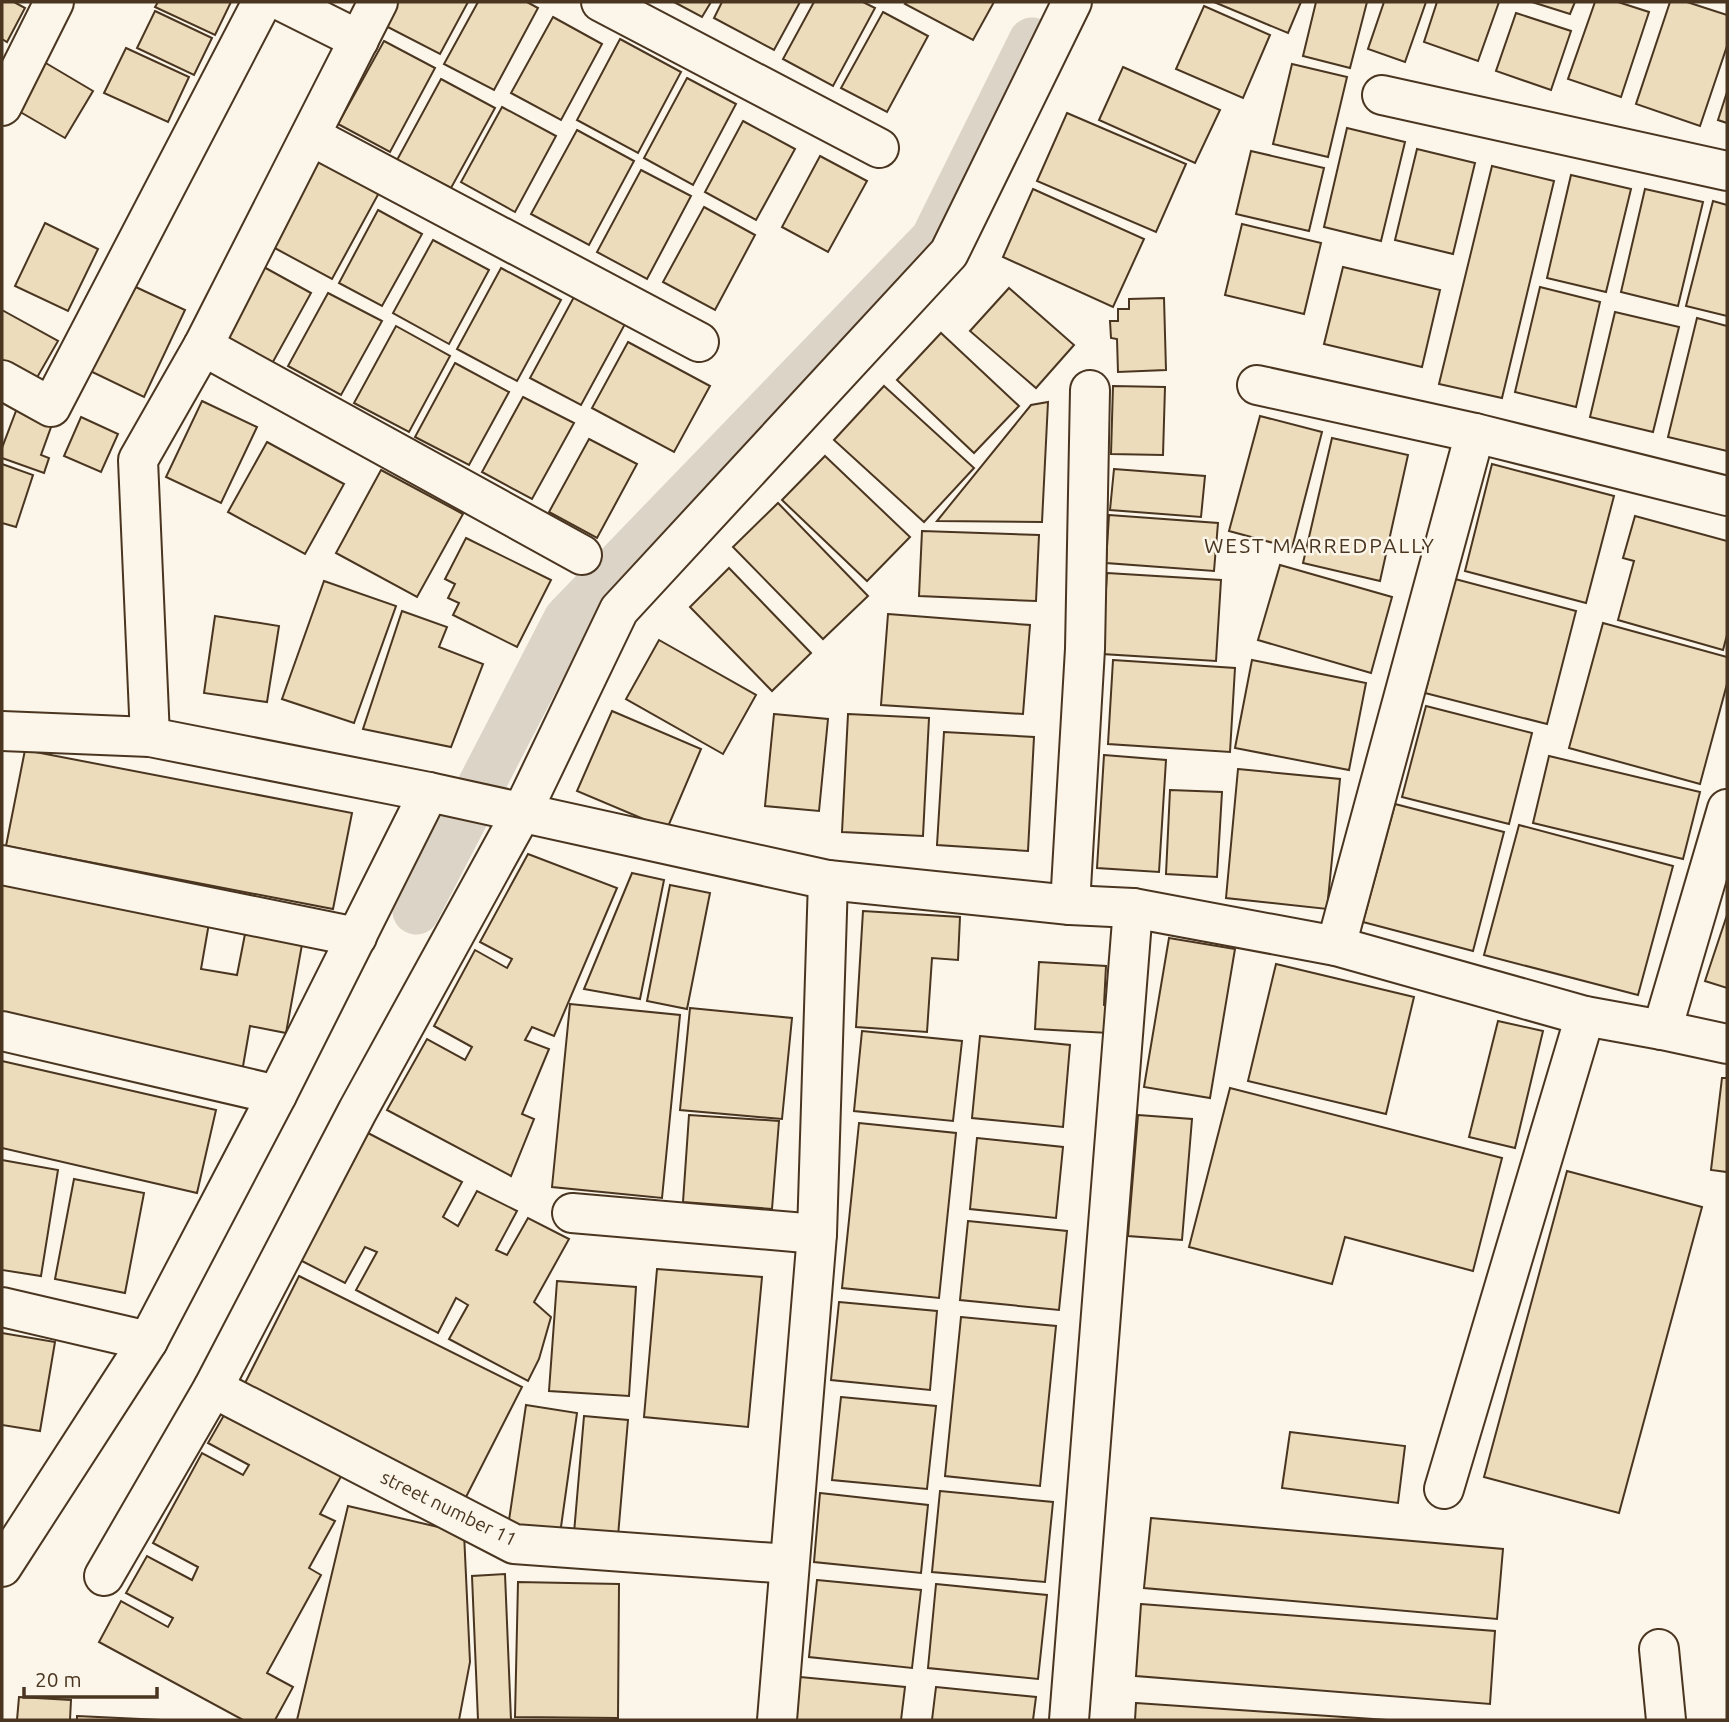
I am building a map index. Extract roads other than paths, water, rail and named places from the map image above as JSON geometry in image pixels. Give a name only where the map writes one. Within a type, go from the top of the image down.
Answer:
[{"type":"street","points":[[2,106],[54,2]]},
{"type":"street","points":[[2,380],[51,407],[262,2]]},
{"type":"street","points":[[283,2],[359,40]]},
{"type":"street","points":[[150,737],[138,460],[203,346],[378,2]]},
{"type":"street","points":[[601,2],[878,148]]},
{"type":"street","points":[[103,1576],[213,1388],[510,810],[620,610],[949,253],[1072,2]]},
{"type":"street","points":[[1382,95],[1727,171]]},
{"type":"street","points":[[311,136],[699,342]]},
{"type":"street","points":[[203,346],[582,555]]},
{"type":"street","points":[[1256,385],[1475,433],[1727,496]]},
{"type":"street","points":[[1070,905],[1085,649],[1090,390]]},
{"type":"street","points":[[1336,947],[1475,433]]},
{"type":"street","points":[[2,732],[150,737],[440,794],[828,880],[1070,905],[1133,908],[1336,947],[1585,1016],[1727,1044]]},
{"type":"street","points":[[2,1567],[148,1341],[357,937],[440,794]]},
{"type":"street","points":[[1662,1030],[1727,809]]},
{"type":"street","points":[[2,864],[357,937]]},
{"type":"street","points":[[777,1720],[817,1234],[828,880]]},
{"type":"street","points":[[1069,1720],[1133,908]]},
{"type":"street","points":[[1444,1489],[1585,1016]]},
{"type":"street","points":[[2,1031],[277,1095]]},
{"type":"street","points":[[572,1213],[817,1234]]},
{"type":"street","points":[[2,1307],[148,1341]]},
{"type":"street","name":"street number 11","points":[[213,1388],[514,1544],[789,1564]]},
{"type":"street","points":[[1659,1649],[1665,1720]]},
{"type":"waterway","points":[[416,911],[567,619],[934,239],[1032,41]]},
{"type":"district","name":"WEST MARREDPALLY","points":[[1320,545]]}]
